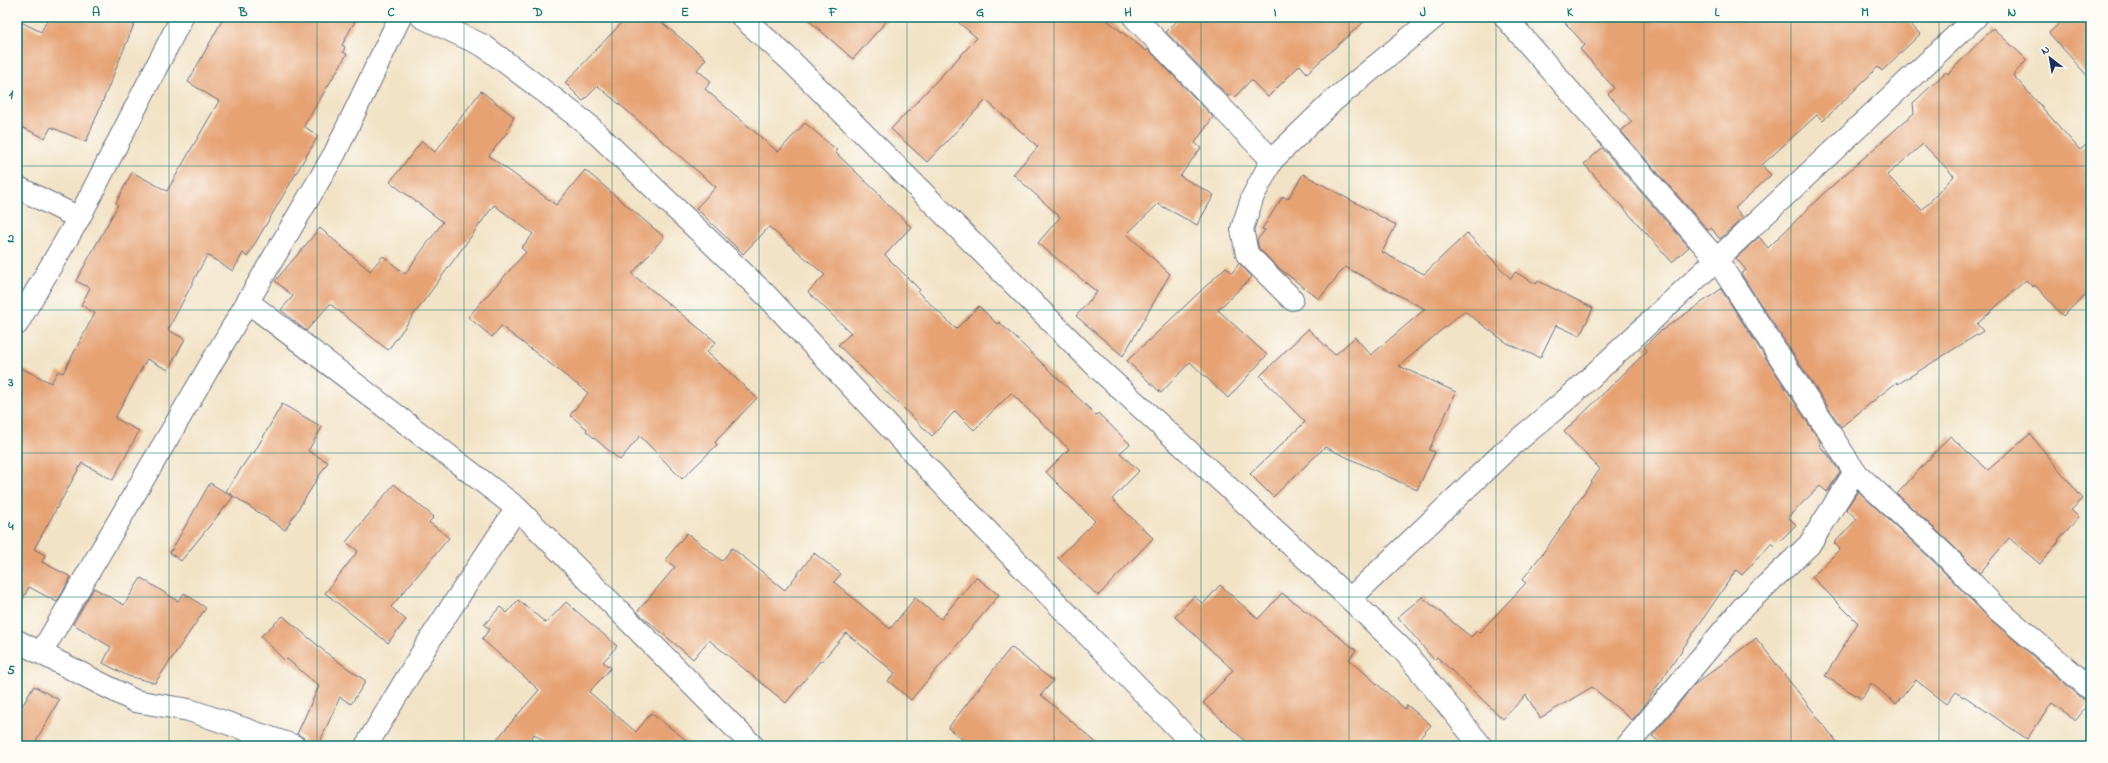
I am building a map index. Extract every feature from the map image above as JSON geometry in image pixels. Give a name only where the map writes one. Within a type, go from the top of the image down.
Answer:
[{"type":"street","points":[[17,324],[79,218],[182,17]]},
{"type":"street","points":[[40,653],[335,153],[400,17]]},
{"type":"street","points":[[422,17],[484,46],[586,123],[767,296],[966,509],[1195,746]]},
{"type":"street","points":[[742,17],[790,60],[1099,369],[1350,599],[1404,651],[1481,746]]},
{"type":"street","points":[[1134,17],[1272,160]]},
{"type":"street","points":[[1292,299],[1247,254],[1242,229],[1253,196],[1272,160],[1333,101],[1435,17]]},
{"type":"street","points":[[1505,17],[1717,260],[1855,472],[1943,553],[1997,608],[2091,689]]},
{"type":"street","points":[[1350,599],[1504,452],[1574,393],[1976,17]]},
{"type":"street","points":[[17,187],[79,218]]},
{"type":"street","points":[[248,302],[517,508],[753,746]]},
{"type":"street","points":[[1627,746],[1744,606],[1809,546],[1855,472]]},
{"type":"street","points":[[366,746],[431,638],[517,508]]},
{"type":"street","points":[[17,641],[134,701],[189,710],[294,746]]},
{"type":"building","points":[[49,17],[137,17],[86,142],[51,127],[45,138],[17,125],[17,20],[41,32]]},
{"type":"building","points":[[224,17],[357,17],[342,45],[345,47],[343,52],[347,54],[304,126],[318,136],[247,257],[243,253],[233,271],[207,255],[168,330],[185,339],[168,370],[147,359],[115,418],[139,431],[113,480],[82,463],[34,549],[45,555],[42,562],[71,577],[57,602],[29,587],[17,610],[17,366],[51,383],[58,371],[63,373],[95,313],[81,305],[90,288],[76,281],[118,205],[116,203],[132,172],[167,191],[219,101],[188,82]]},
{"type":"building","points":[[627,17],[655,17],[706,59],[697,70],[711,81],[705,89],[778,152],[805,123],[837,150],[835,152],[911,227],[885,255],[920,290],[918,292],[956,329],[979,306],[997,324],[999,322],[1096,415],[1098,413],[1130,444],[1120,453],[1139,471],[1112,499],[1153,538],[1098,596],[1058,558],[1095,521],[1046,472],[1069,449],[1011,393],[974,430],[955,411],[932,436],[838,345],[851,333],[808,292],[825,275],[769,227],[743,254],[696,208],[716,187],[598,86],[583,101],[565,83]]},
{"type":"building","points":[[805,17],[890,17],[853,59]]},
{"type":"building","points":[[952,17],[1103,17],[1146,51],[1148,49],[1213,117],[1195,143],[1201,148],[1180,176],[1214,195],[1197,225],[1158,204],[1127,234],[1170,274],[1123,356],[1076,316],[1097,292],[1038,243],[1060,217],[1013,174],[1038,147],[986,100],[927,162],[891,129],[977,38]]},
{"type":"building","points":[[1181,17],[1369,17],[1307,73],[1300,65],[1268,97],[1251,80],[1234,98],[1230,94],[1228,96],[1166,32]]},
{"type":"building","points":[[1560,17],[1904,17],[1920,34],[1882,71],[1878,67],[1823,121],[1817,115],[1762,165],[1771,175],[1735,208],[1743,218],[1720,239],[1711,228],[1708,230],[1621,131],[1632,122],[1608,94],[1614,88],[1580,49],[1585,45]]},
{"type":"building","points":[[2066,17],[2091,17],[2091,80],[2049,33]]},
{"type":"building","points":[[1993,28],[2027,60],[2013,75],[2080,150],[2091,141],[2091,289],[2063,316],[2035,285],[2033,287],[2026,280],[1977,324],[1983,331],[1898,384],[1897,382],[1841,427],[1741,274],[1746,270],[1736,258],[1759,237],[1768,248],[1822,195],[1914,113],[1913,103],[1946,72],[1948,74]],"holes":[[[1923,144],[1954,176],[1922,210],[1887,175]]]},
{"type":"building","points":[[481,91],[514,117],[507,130],[508,131],[489,156],[556,205],[585,170],[664,237],[632,274],[716,342],[707,352],[757,398],[715,442],[717,445],[682,479],[640,436],[620,460],[570,415],[588,393],[501,326],[492,337],[468,317],[526,252],[521,248],[533,234],[494,205],[388,350],[330,304],[306,331],[281,310],[293,296],[275,281],[320,228],[370,271],[383,256],[405,274],[443,222],[390,182],[422,141],[435,152]]},
{"type":"building","points":[[1602,148],[1689,247],[1672,262],[1584,164]]},
{"type":"building","points":[[1303,174],[1396,225],[1382,252],[1424,274],[1467,233],[1511,279],[1515,272],[1536,284],[1538,281],[1593,308],[1580,336],[1556,325],[1540,358],[1507,343],[1464,311],[1399,366],[1456,392],[1429,450],[1435,452],[1417,490],[1325,447],[1273,497],[1250,474],[1305,422],[1260,376],[1308,329],[1335,355],[1355,337],[1371,355],[1425,309],[1345,267],[1319,299],[1275,265],[1259,248],[1257,240],[1265,230],[1262,229],[1283,196],[1288,199]]},
{"type":"building","points":[[1239,263],[1252,277],[1218,310],[1267,355],[1228,398],[1190,362],[1161,393],[1127,361],[1226,267],[1232,273]]},
{"type":"building","points":[[1721,289],[1821,443],[1819,445],[1840,472],[1827,492],[1820,486],[1788,517],[1796,525],[1775,546],[1772,543],[1742,575],[1736,570],[1644,706],[1632,720],[1592,687],[1540,718],[1526,695],[1503,719],[1437,657],[1434,660],[1398,617],[1422,597],[1471,637],[1477,631],[1479,633],[1526,583],[1522,580],[1549,545],[1600,469],[1564,432],[1647,351],[1644,347],[1658,333]]},
{"type":"building","points":[[282,404],[322,427],[308,451],[328,462],[285,530],[226,491],[252,452],[254,453]]},
{"type":"building","points":[[2030,434],[2083,499],[2071,510],[2079,517],[2058,540],[2059,541],[2040,564],[2009,538],[1980,573],[1897,494],[1950,436],[1988,470]]},
{"type":"building","points":[[210,483],[233,497],[181,561],[170,553]]},
{"type":"building","points":[[394,484],[434,517],[429,522],[449,538],[391,607],[406,620],[388,643],[325,593],[358,551],[346,542]]},
{"type":"building","points":[[1858,491],[1934,562],[1989,618],[2083,699],[2091,701],[2076,720],[2052,703],[2027,739],[1956,692],[1947,704],[1916,680],[1896,704],[1871,683],[1862,699],[1825,676],[1858,623],[1812,577],[1840,549],[1834,543],[1857,519],[1846,509]]},
{"type":"building","points":[[687,533],[722,561],[732,548],[785,590],[814,553],[841,574],[834,582],[890,629],[915,598],[941,619],[976,577],[999,595],[911,700],[888,681],[895,673],[846,633],[821,662],[820,661],[786,703],[709,640],[693,659],[637,612],[675,567],[665,560]]},
{"type":"building","points":[[141,578],[178,601],[184,593],[206,608],[155,683],[128,676],[103,663],[111,647],[73,624],[94,588],[124,605]]},
{"type":"building","points":[[1220,585],[1258,619],[1282,593],[1356,650],[1349,659],[1405,709],[1407,705],[1431,725],[1413,746],[1251,746],[1203,703],[1233,670],[1175,617],[1194,596],[1203,604]]},
{"type":"building","points":[[518,600],[546,623],[566,602],[617,646],[603,662],[611,668],[589,692],[636,732],[651,713],[694,746],[551,746],[534,734],[528,746],[491,746],[539,690],[482,639],[490,629],[484,625],[500,607],[507,613]]},
{"type":"building","points":[[283,616],[329,655],[366,681],[351,704],[340,697],[318,746],[306,746],[304,738],[297,734],[319,686],[287,659],[285,661],[261,636]]},
{"type":"building","points":[[1756,638],[1840,746],[1665,746],[1652,736],[1694,685]]},
{"type":"building","points":[[1011,647],[1053,681],[1041,695],[1100,746],[971,746],[948,728]]},
{"type":"building","points":[[34,686],[59,700],[33,746],[17,746],[17,715]]}]
